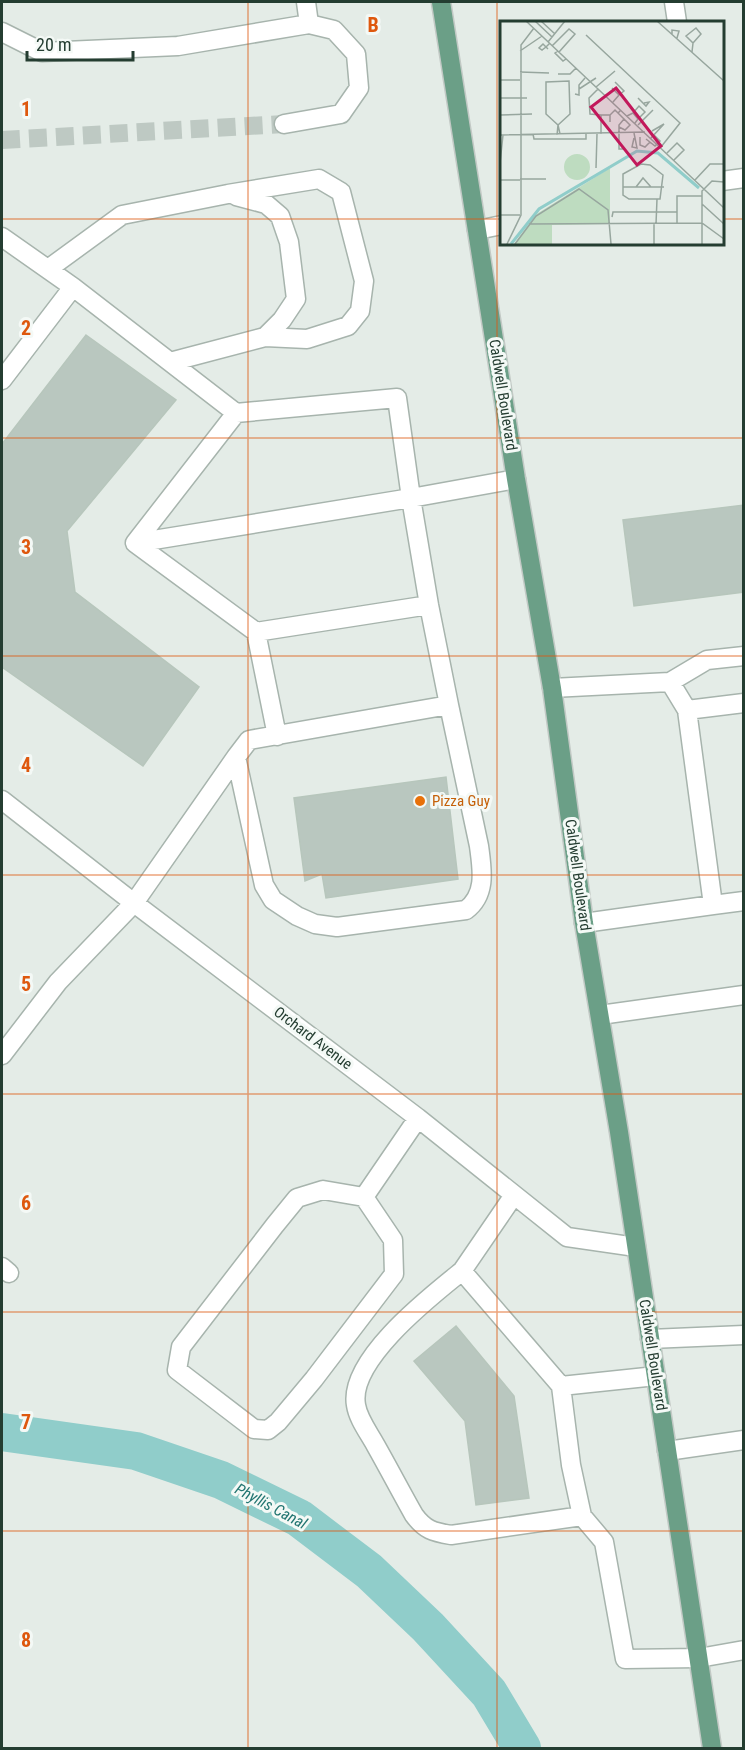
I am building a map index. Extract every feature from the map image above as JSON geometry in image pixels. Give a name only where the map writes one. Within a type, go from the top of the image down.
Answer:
[{"type":"main road","name":"Caldwell Boulevard","points":[[441,2],[516,479],[552,688],[584,923],[712,1749]]},
{"type":"street","points":[[306,2],[309,24]]},
{"type":"street","points":[[674,2],[677,21]]},
{"type":"street","points":[[2,32],[42,52],[178,46],[309,24],[334,30],[356,54],[358,88],[341,114],[284,124]]},
{"type":"street","points":[[724,181],[744,178]]},
{"type":"street","points":[[48,269],[122,214],[319,179],[341,192],[364,280],[360,311],[348,326],[307,339],[265,337],[170,362]]},
{"type":"street","points":[[228,194],[266,204],[280,216],[289,242],[296,299],[282,320],[265,337]]},
{"type":"street","points":[[477,230],[500,225]]},
{"type":"street","points":[[2,237],[73,287],[236,413],[397,398],[429,605],[482,864],[482,881],[474,904],[466,910],[337,927],[315,924],[285,909],[273,900],[264,885],[236,757]]},
{"type":"street","points":[[2,380],[73,287]]},
{"type":"street","points":[[135,543],[236,413]]},
{"type":"street","points":[[135,543],[516,479]]},
{"type":"street","points":[[135,543],[256,632],[277,736]]},
{"type":"street","points":[[256,632],[429,605]]},
{"type":"street","points":[[552,688],[670,682],[708,660],[744,656]]},
{"type":"street","points":[[670,682],[687,710],[713,905]]},
{"type":"street","points":[[687,710],[744,703]]},
{"type":"street","points":[[2,1055],[58,981],[134,903],[249,741],[449,705]]},
{"type":"street","name":"Orchard Avenue","points":[[2,800],[418,1118],[567,1237],[636,1247]]},
{"type":"street","points":[[584,923],[744,901]]},
{"type":"street","points":[[600,1015],[744,995]]},
{"type":"street","points":[[364,1197],[418,1118]]},
{"type":"street","points":[[323,1190],[364,1197],[393,1240],[394,1274],[314,1380],[278,1422],[268,1430],[254,1429],[177,1370],[181,1347],[297,1198],[323,1190]]},
{"type":"street","points":[[514,1195],[462,1271],[396,1329],[374,1356],[358,1383],[356,1403],[362,1421],[414,1515],[420,1524],[432,1532],[451,1534],[582,1516]]},
{"type":"street","points":[[462,1271],[561,1386],[571,1465],[582,1516],[604,1542],[625,1659],[699,1658],[744,1650]]},
{"type":"street","points":[[650,1339],[744,1335]]},
{"type":"street","points":[[561,1386],[656,1376]]},
{"type":"street","points":[[667,1451],[744,1440]]},
{"type":"building","points":[[86,335],[176,400],[67,531],[75,592],[199,687],[143,766],[2,667],[2,444]]},
{"type":"building","points":[[744,505],[744,592],[634,606],[623,520]]},
{"type":"building","points":[[446,777],[458,879],[326,898],[322,874],[305,881],[294,798]]},
{"type":"building","points":[[456,1326],[514,1396],[529,1498],[476,1505],[465,1421],[414,1361]]},
{"type":"waterway","name":"Phyllis Canal","points":[[2,1432],[136,1451],[221,1480],[299,1518],[369,1571],[428,1627],[489,1693],[522,1748]]},
{"type":"tunnel","points":[[2,140],[284,124]]},
{"type":"place","name":"Pizza Guy","points":[[420,801]]}]
